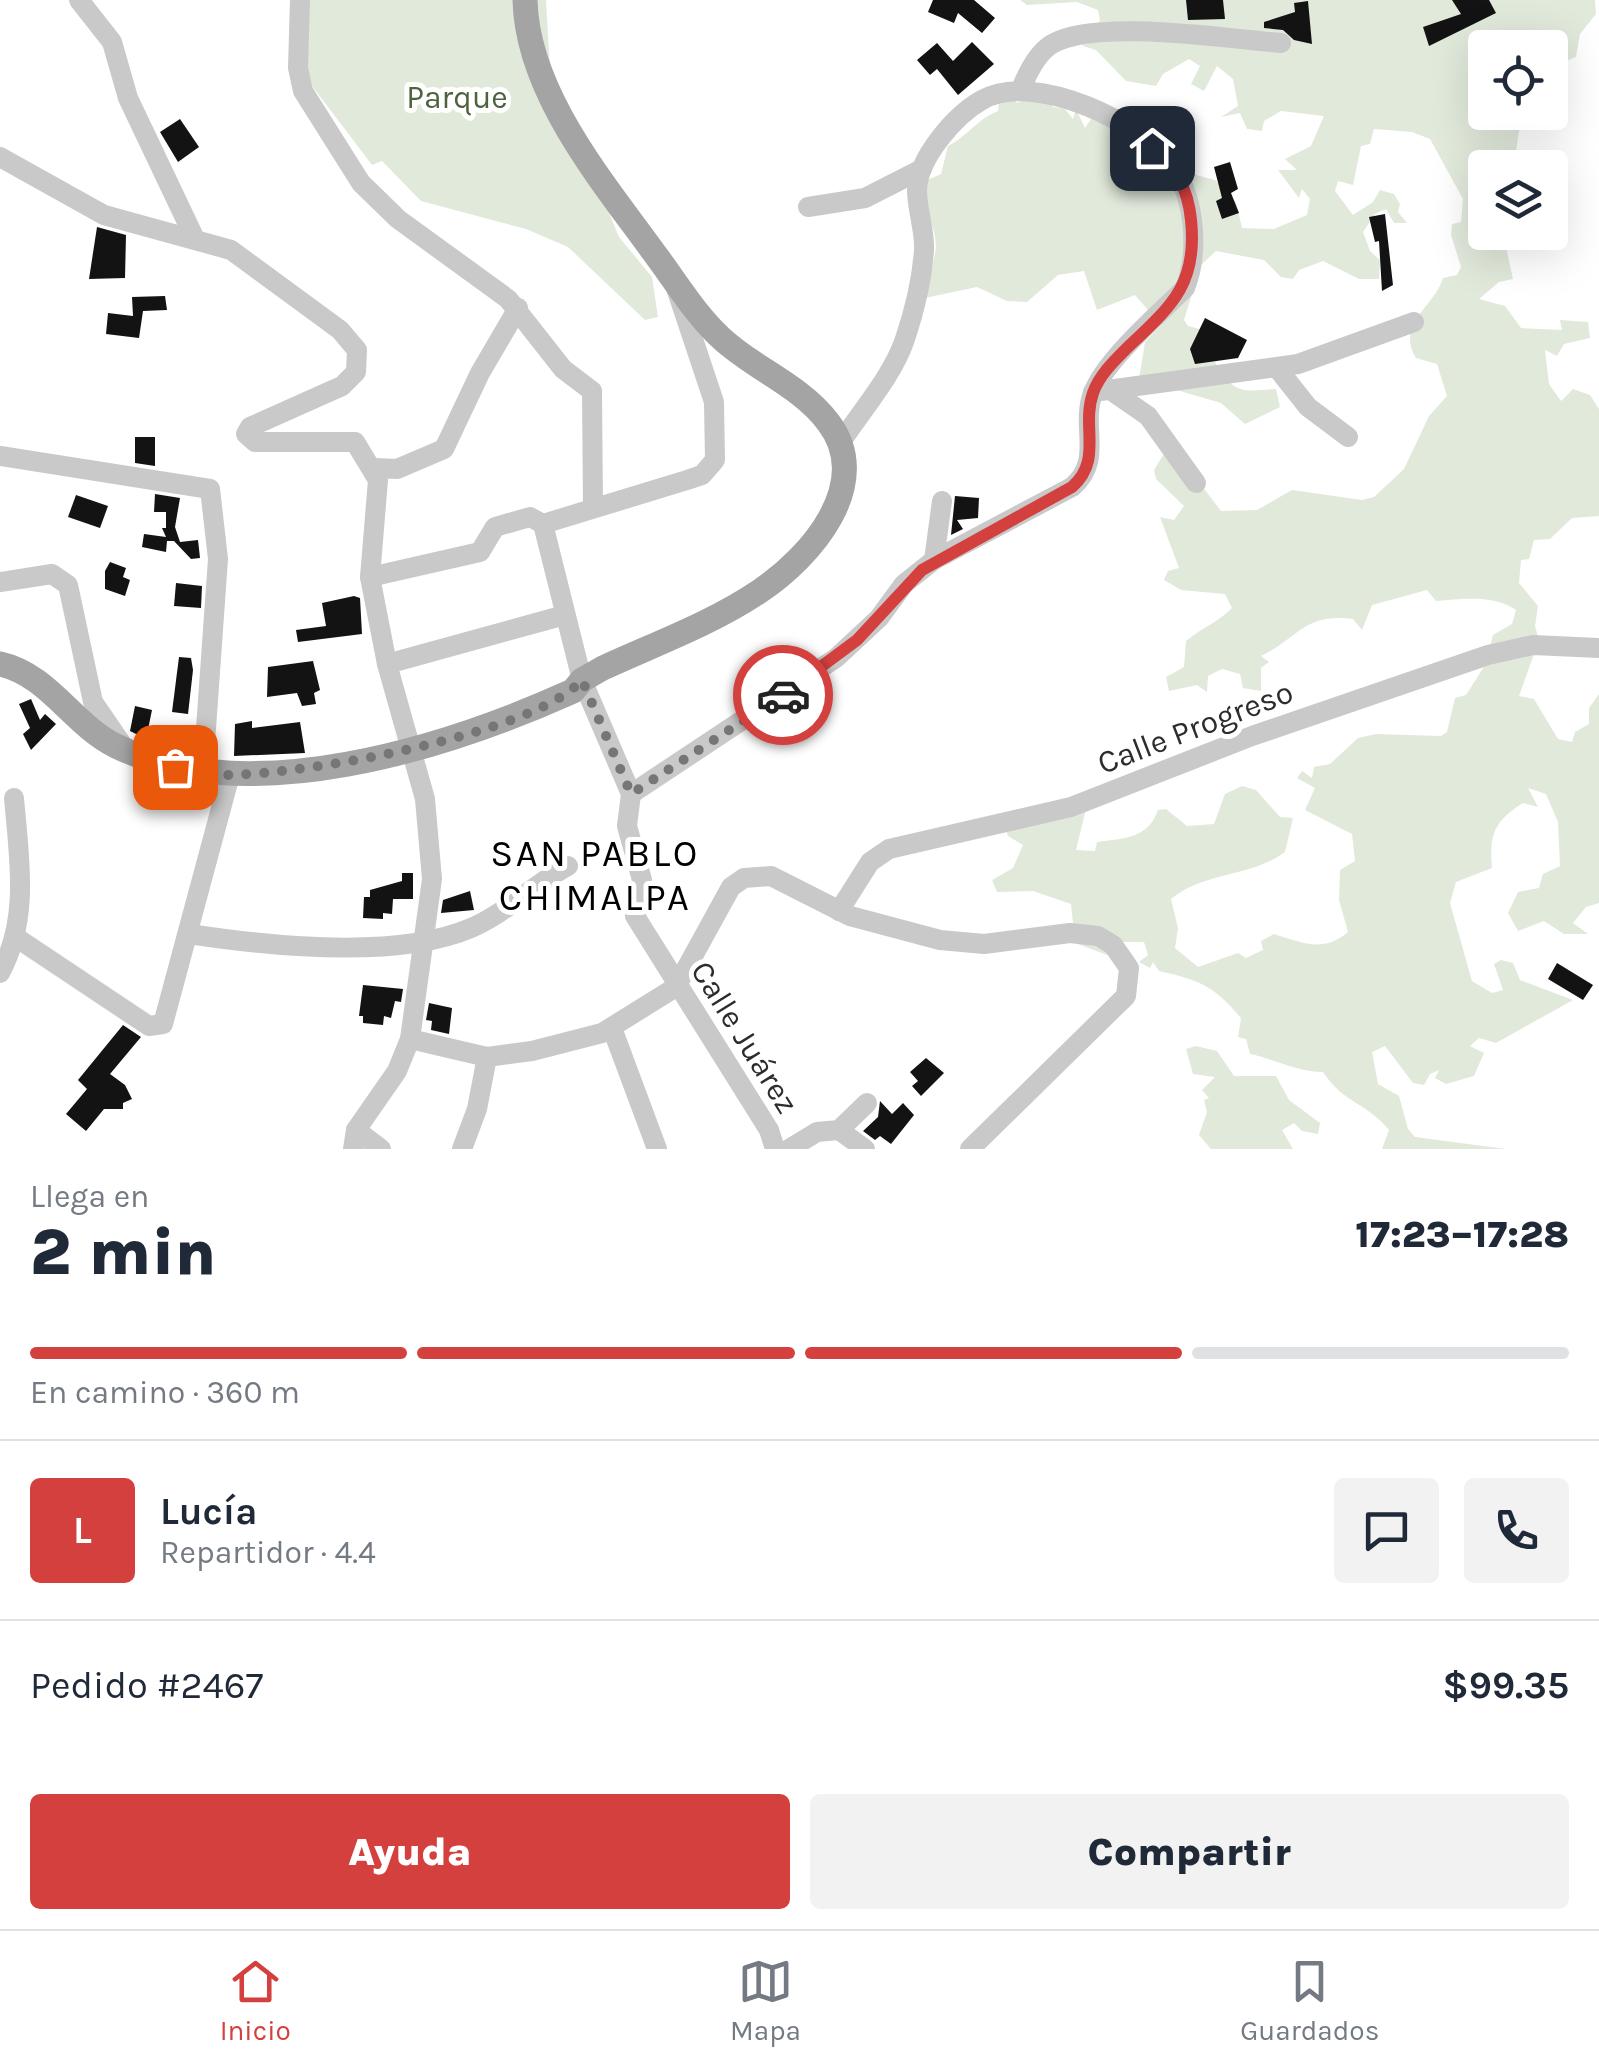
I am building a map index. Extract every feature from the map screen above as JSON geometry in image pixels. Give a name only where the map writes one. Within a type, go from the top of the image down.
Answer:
[{"type":"main road","points":[[0,664],[24,669],[108,742],[129,752],[202,772],[230,775],[336,764],[413,749],[573,692],[582,680],[756,594],[780,576],[820,534],[838,501],[847,470],[841,442],[810,402],[718,336],[673,278],[565,120],[535,54],[525,0]]},
{"type":"street","points":[[79,0],[112,42],[128,98],[195,238]]},
{"type":"street","points":[[300,0],[300,84],[344,160],[391,214],[518,308],[563,369],[593,394],[593,508]]},
{"type":"street","points":[[1022,88],[1028,72],[1050,45],[1070,36],[1150,32],[1281,43]]},
{"type":"street","points":[[631,794],[836,658],[879,618],[904,584],[934,560],[1072,487],[1088,468],[1101,391],[1110,365],[1185,288],[1192,260],[1188,198],[1169,162],[1085,104],[1022,88],[996,94],[970,109],[922,169],[917,188],[924,252],[905,339],[841,442]]},
{"type":"street","points":[[0,157],[122,221],[231,250],[340,330],[357,350],[356,372],[342,386],[250,427],[246,434],[249,440],[345,439],[360,445],[374,468],[378,493],[370,577],[374,621],[427,808],[432,879],[410,1039],[397,1071],[354,1139],[382,1149]]},
{"type":"street","points":[[808,206],[864,198],[922,169]]},
{"type":"street","points":[[370,577],[475,554],[485,547],[495,526],[530,517],[543,524],[702,475],[715,460],[714,402],[673,278]]},
{"type":"street","points":[[374,468],[396,469],[444,449],[480,373],[518,308]]},
{"type":"street","points":[[1101,391],[1277,368],[1326,356],[1414,322]]},
{"type":"street","points":[[1277,368],[1308,408],[1348,436]]},
{"type":"street","points":[[1101,391],[1148,416],[1196,483]]},
{"type":"street","points":[[0,456],[116,477],[206,486],[212,493],[218,558],[202,772]]},
{"type":"street","points":[[934,560],[942,501]]},
{"type":"street","name":"Calle Juárez","points":[[543,524],[582,680],[631,794],[628,826],[642,880],[636,916],[769,1130],[775,1149]]},
{"type":"street","points":[[0,582],[52,574],[68,585],[94,702],[107,728],[129,752]]},
{"type":"street","points":[[388,664],[566,615]]},
{"type":"street","name":"Calle Progreso","points":[[839,911],[870,862],[890,849],[1071,807],[1252,736],[1488,655],[1533,645],[1599,648]]},
{"type":"street","points":[[17,938],[152,1027],[163,1024],[230,775]]},
{"type":"street","points":[[0,972],[17,938],[20,865],[14,798]]},
{"type":"street","points":[[189,934],[300,946],[423,941],[449,936],[493,917],[531,886],[568,866]]},
{"type":"street","points":[[410,1039],[487,1056],[562,1045],[612,1028],[676,986],[738,881],[771,876],[839,911],[940,940],[984,944],[1070,932],[1098,936],[1113,945],[1129,968],[1126,996],[970,1149]]},
{"type":"street","points":[[612,1028],[657,1149]]},
{"type":"street","points":[[462,1149],[477,1109],[487,1056]]},
{"type":"street","points":[[789,1149],[818,1132],[839,1130],[867,1103]]},
{"type":"street","points":[[839,1130],[865,1149]]},
{"type":"green space","name":"Parque","points":[[292,0],[546,0],[550,70],[619,237],[652,277],[658,317],[645,320],[568,247],[526,229],[421,201],[382,161],[372,165],[291,58]]},
{"type":"green space","points":[[1020,0],[1595,0],[1596,14],[1580,34],[1576,57],[1568,60],[1568,30],[1468,30],[1468,130],[1519,130],[1516,150],[1468,150],[1468,250],[1507,250],[1513,279],[1499,282],[1479,299],[1505,306],[1521,328],[1562,330],[1560,320],[1588,322],[1590,338],[1564,344],[1557,356],[1545,350],[1549,384],[1561,401],[1573,389],[1590,395],[1599,409],[1599,516],[1572,518],[1550,539],[1534,540],[1529,559],[1521,560],[1519,583],[1538,606],[1535,626],[1539,640],[1519,696],[1534,699],[1558,739],[1572,742],[1575,732],[1589,724],[1589,708],[1599,694],[1599,903],[1586,907],[1573,923],[1588,934],[1564,934],[1544,921],[1518,931],[1508,913],[1518,892],[1539,888],[1543,874],[1560,866],[1558,822],[1546,794],[1528,788],[1538,807],[1523,803],[1506,816],[1493,838],[1492,868],[1456,882],[1450,903],[1472,981],[1492,993],[1503,990],[1494,964],[1501,960],[1513,963],[1520,980],[1573,1000],[1496,1043],[1479,1038],[1470,1046],[1484,1053],[1474,1076],[1446,1084],[1435,1078],[1439,1070],[1430,1074],[1424,1085],[1413,1083],[1385,1046],[1372,1052],[1378,1084],[1399,1096],[1408,1129],[1415,1137],[1506,1149],[1382,1149],[1389,1130],[1372,1114],[1339,1091],[1323,1072],[1250,1054],[1246,1039],[1238,1037],[1241,1018],[1231,1007],[1205,986],[1159,971],[1153,962],[1150,968],[1139,962],[1148,955],[1144,942],[1119,942],[1107,955],[1075,943],[1071,904],[1033,891],[997,892],[992,880],[1013,868],[1023,845],[1008,836],[1006,830],[1086,809],[1076,850],[1095,851],[1097,842],[1141,832],[1158,810],[1166,809],[1187,826],[1214,824],[1225,794],[1242,786],[1256,790],[1280,817],[1293,818],[1285,852],[1257,866],[1198,884],[1171,899],[1178,928],[1175,948],[1198,967],[1238,953],[1246,958],[1263,950],[1261,941],[1274,934],[1312,944],[1339,938],[1348,932],[1339,900],[1340,870],[1355,861],[1352,834],[1305,810],[1315,788],[1297,778],[1302,771],[1312,778],[1314,767],[1330,764],[1358,738],[1376,734],[1441,736],[1447,732],[1455,698],[1466,695],[1485,665],[1493,635],[1512,624],[1516,610],[1487,600],[1436,601],[1427,590],[1372,605],[1362,630],[1353,619],[1337,618],[1303,628],[1261,656],[1269,662],[1261,668],[1261,691],[1243,688],[1240,674],[1222,669],[1208,676],[1207,692],[1197,685],[1169,691],[1166,677],[1184,667],[1186,641],[1232,608],[1225,594],[1181,590],[1164,580],[1168,571],[1179,568],[1160,517],[1174,520],[1184,506],[1156,479],[1154,470],[1170,444],[1221,511],[1257,510],[1292,490],[1362,500],[1374,497],[1404,469],[1429,416],[1447,396],[1437,364],[1416,358],[1410,335],[1443,278],[1457,275],[1461,267],[1451,235],[1452,224],[1461,222],[1463,199],[1430,139],[1412,132],[1374,129],[1370,144],[1361,146],[1353,185],[1338,181],[1335,191],[1353,215],[1373,202],[1380,190],[1394,194],[1400,204],[1398,212],[1407,223],[1394,223],[1386,209],[1375,214],[1363,232],[1370,251],[1380,260],[1379,279],[1359,279],[1323,261],[1299,270],[1293,279],[1281,277],[1264,260],[1216,251],[1201,265],[1184,320],[1188,326],[1219,334],[1220,355],[1215,362],[1233,385],[1246,390],[1276,389],[1280,407],[1245,424],[1221,403],[1139,379],[1145,342],[1161,325],[1135,295],[1097,310],[1084,271],[1058,275],[1027,302],[1007,301],[977,287],[925,298],[936,244],[931,223],[915,193],[925,181],[941,174],[948,146],[998,111],[1000,93],[1010,95],[1017,103],[1042,93],[1053,107],[1065,109],[1073,119],[1076,109],[1085,128],[1091,119],[1126,122],[1165,156],[1176,147],[1196,175],[1215,180],[1236,202],[1242,228],[1274,229],[1307,215],[1310,199],[1302,189],[1299,198],[1278,170],[1297,170],[1285,159],[1311,146],[1324,116],[1281,111],[1264,121],[1262,131],[1247,129],[1240,113],[1221,117],[1238,106],[1233,79],[1217,66],[1204,91],[1191,84],[1200,66],[1189,59],[1163,74],[1156,86],[1126,81],[1096,50],[1083,46],[1080,37],[1100,21],[1098,10],[1077,2],[1027,5]]},
{"type":"green space","points":[[1196,1046],[1217,1051],[1234,1076],[1276,1076],[1289,1100],[1320,1123],[1318,1134],[1302,1131],[1294,1123],[1282,1130],[1293,1149],[1211,1149],[1199,1135],[1207,1112],[1204,1100],[1209,1098],[1202,1090],[1215,1077],[1193,1074],[1186,1049]]},
{"type":"building","points":[[933,0],[974,0],[995,18],[982,33],[958,13],[954,23],[928,12]]},
{"type":"building","points":[[1186,0],[1223,0],[1225,19],[1188,20]]},
{"type":"building","points":[[1452,0],[1489,0],[1496,13],[1429,46],[1423,27],[1461,14]]},
{"type":"building","points":[[1308,1],[1312,44],[1294,40],[1283,30],[1264,28],[1264,22],[1295,12],[1294,3]]},
{"type":"building","points":[[972,42],[994,64],[958,95],[937,69],[930,75],[917,60],[937,43],[953,61]]},
{"type":"building","points":[[180,119],[199,147],[178,162],[160,132]]},
{"type":"building","points":[[1230,162],[1238,189],[1231,193],[1239,213],[1222,219],[1216,201],[1222,198],[1214,167]]},
{"type":"building","points":[[1385,214],[1393,285],[1382,291],[1379,241],[1375,242],[1369,217]]},
{"type":"building","points":[[97,227],[126,235],[125,278],[89,279]]},
{"type":"building","points":[[165,296],[167,310],[143,311],[139,338],[106,334],[108,313],[133,316],[132,297]]},
{"type":"building","points":[[1205,318],[1247,340],[1238,358],[1195,364],[1190,349]]},
{"type":"building","points":[[135,437],[155,437],[155,466],[135,463]]},
{"type":"building","points":[[155,494],[180,498],[175,527],[180,542],[198,540],[200,558],[191,559],[174,541],[167,541],[166,552],[142,547],[144,534],[166,537],[162,528],[166,528],[166,512],[154,512]]},
{"type":"building","points":[[76,495],[108,506],[100,528],[68,517]]},
{"type":"building","points":[[955,496],[979,498],[978,518],[957,520],[963,529],[951,535]]},
{"type":"building","points":[[110,562],[126,568],[123,577],[130,580],[125,596],[105,589],[105,571]]},
{"type":"building","points":[[176,583],[202,586],[201,608],[174,606]]},
{"type":"building","points":[[360,598],[362,634],[298,642],[296,630],[326,626],[322,603]]},
{"type":"building","points":[[179,657],[191,658],[193,670],[188,714],[172,712]]},
{"type":"building","points":[[313,661],[320,690],[314,693],[316,704],[302,706],[297,693],[267,697],[268,667]]},
{"type":"building","points":[[31,699],[40,720],[45,714],[56,724],[31,750],[23,734],[30,728],[19,704]]},
{"type":"building","points":[[135,706],[152,710],[146,739],[130,731]]},
{"type":"building","points":[[252,721],[252,728],[300,722],[305,753],[234,756],[235,724]]},
{"type":"building","points":[[402,873],[413,873],[413,899],[393,899],[392,914],[383,913],[383,919],[363,918],[364,897],[370,897],[370,890],[402,881]]},
{"type":"building","points":[[470,891],[474,910],[441,913],[443,900]]},
{"type":"building","points":[[1557,963],[1593,985],[1583,1000],[1548,979]]},
{"type":"building","points":[[363,985],[403,989],[401,1002],[395,1001],[391,1018],[384,1016],[383,1025],[363,1023],[363,1016],[359,1016]]},
{"type":"building","points":[[429,1003],[452,1008],[449,1034],[431,1030],[432,1021],[426,1020]]},
{"type":"building","points":[[123,1025],[141,1037],[110,1074],[125,1085],[132,1099],[123,1103],[123,1109],[104,1109],[86,1131],[66,1114],[87,1089],[78,1080]]},
{"type":"building","points":[[926,1058],[944,1073],[921,1096],[912,1086],[918,1081],[910,1072]]},
{"type":"building","points":[[880,1101],[892,1114],[903,1103],[914,1115],[891,1144],[880,1136],[875,1140],[863,1131],[878,1117]]},
{"type":"way so far","points":[[175,767],[248,774],[392,754],[518,715],[573,692],[582,680],[631,794],[783,695]]},
{"type":"district","name":"SAN PABLO CHIMALPA","points":[[595,874]]},
{"type":"route","points":[[783,695],[857,640],[904,584],[946,552],[991,532],[1072,487],[1085,475],[1090,460],[1093,392],[1110,365],[1169,306],[1190,276],[1192,236],[1188,198],[1177,172],[1152,148]]}]
